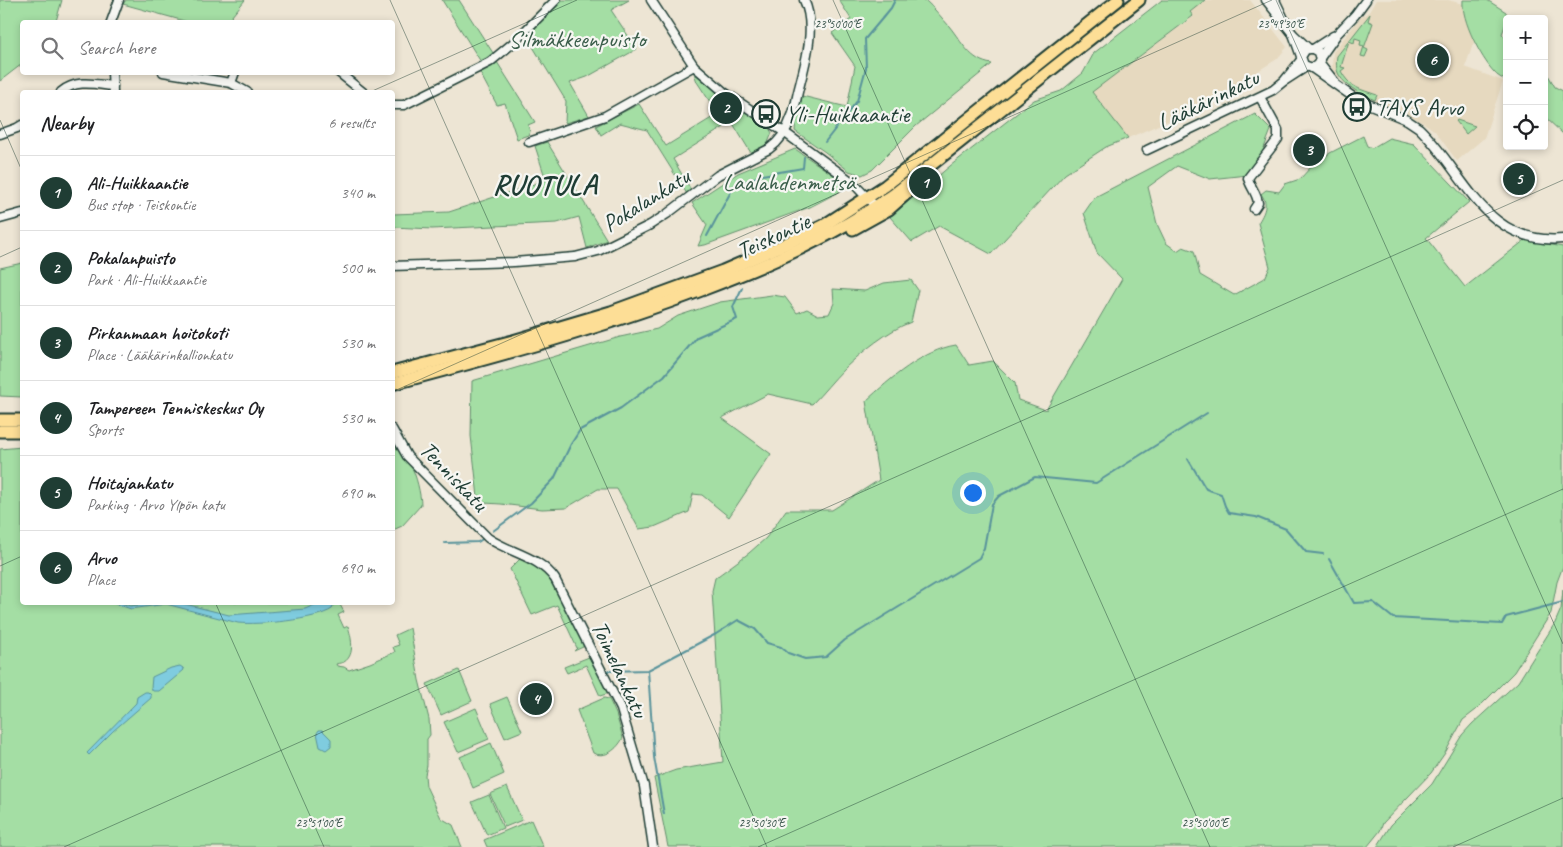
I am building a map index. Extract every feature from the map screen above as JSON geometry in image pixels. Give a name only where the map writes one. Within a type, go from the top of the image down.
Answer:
[{"type":"highway","name":"Teiskontie","points":[[395,372],[583,320],[673,290],[783,245],[872,202],[1118,0]]},
{"type":"highway","name":"Teiskontie","points":[[395,383],[595,328],[761,268],[816,241],[872,202],[935,162],[1139,0]]},
{"type":"highway","points":[[816,241],[835,238],[889,210],[930,171],[935,162]]},
{"type":"highway","points":[[0,420],[20,420]]},
{"type":"highway","points":[[0,431],[20,431]]},
{"type":"street","points":[[112,20],[119,0]]},
{"type":"street","points":[[395,105],[404,106],[490,62],[506,50],[556,0]]},
{"type":"street","points":[[651,0],[694,66],[724,92],[784,132],[852,182],[872,202]]},
{"type":"street","points":[[784,132],[792,117],[806,53],[809,29],[808,14],[804,0]]},
{"type":"street","points":[[1266,0],[1292,34],[1301,58],[1309,67],[1356,99],[1400,116],[1419,128],[1474,199],[1495,220],[1506,227],[1529,236],[1543,239],[1563,239]]},
{"type":"street","points":[[1275,0],[1286,25]]},
{"type":"street","points":[[1309,67],[1319,60],[1337,34],[1366,0]]},
{"type":"street","points":[[1292,34],[1311,49],[1318,52],[1319,60],[1335,83]]},
{"type":"street","points":[[1301,58],[1304,51],[1337,34]]},
{"type":"street","name":"Lääkärinkatu","points":[[1147,150],[1273,90],[1284,80],[1301,58]]},
{"type":"street","points":[[529,142],[605,116],[694,66]]},
{"type":"street","name":"Lääkärinkatu","points":[[1284,80],[1309,67]]},
{"type":"street","points":[[64,90],[81,83],[113,89],[112,75]]},
{"type":"street","points":[[182,75],[231,83],[243,90]]},
{"type":"street","points":[[231,83],[234,75]]},
{"type":"street","points":[[342,75],[360,90]]},
{"type":"street","points":[[1254,209],[1258,203],[1258,197],[1249,184],[1248,178],[1278,139],[1278,130],[1260,97]]},
{"type":"street","points":[[0,134],[20,126]]},
{"type":"street","name":"Pokalankatu","points":[[395,266],[514,262],[575,257],[598,251],[650,225],[715,177],[769,149],[784,132]]},
{"type":"street","points":[[0,218],[20,213]]},
{"type":"street","name":"Tenniskatu","points":[[395,435],[406,456],[472,522],[496,543]]},
{"type":"street","name":"Toimelankatu","points":[[496,543],[544,565],[550,571],[564,596],[621,710],[644,786],[653,847]]},
{"type":"shaded area","points":[[1205,0],[1250,0],[1287,47],[1277,59],[1203,106],[1128,138],[1092,92],[1193,17],[1190,12]]},
{"type":"shaded area","points":[[1376,0],[1448,0],[1463,4],[1465,19],[1474,42],[1465,67],[1503,81],[1484,138],[1457,161],[1435,131],[1427,125],[1400,110],[1359,95],[1334,72],[1332,68],[1333,52],[1361,17],[1369,12]]},
{"type":"green space","points":[[0,0],[62,0],[56,20],[20,20],[20,66],[0,81]]},
{"type":"green space","points":[[126,0],[245,0],[229,20],[181,20],[123,4]]},
{"type":"green space","points":[[442,0],[459,0],[493,53],[481,62]]},
{"type":"green space","name":"Silmäkkeenpuisto","points":[[561,0],[629,0],[611,10],[637,49],[587,77],[570,83],[589,116],[565,123],[566,101],[527,37]]},
{"type":"green space","points":[[839,0],[925,0],[972,55],[992,64],[916,126],[872,170],[862,175],[849,171],[795,131],[802,96],[847,107],[855,66],[832,33],[851,19]]},
{"type":"green space","points":[[1162,0],[1205,0],[1190,12],[1193,16],[1092,92],[1128,138],[1106,147],[1065,174],[991,254],[939,226],[912,242],[890,217],[950,166],[1034,100],[1061,91],[1083,73],[1094,53]]},
{"type":"green space","points":[[1463,0],[1487,0],[1506,12],[1506,15],[1503,15],[1502,34],[1503,79],[1489,66],[1478,48],[1465,18]]},
{"type":"green space","points":[[1370,14],[1368,21],[1373,23],[1364,48],[1368,50],[1365,57],[1361,56],[1364,46],[1360,45],[1361,40],[1355,38],[1354,43],[1349,41],[1341,67],[1345,68],[1341,71],[1344,77],[1352,84],[1377,95],[1375,100],[1350,87],[1339,75],[1336,66],[1337,56]]},
{"type":"green space","points":[[497,62],[535,122],[528,125],[530,132],[528,135],[517,139],[505,103],[497,105],[480,73]]},
{"type":"green space","points":[[694,73],[730,102],[769,128],[772,133],[767,145],[751,153],[732,122],[673,159],[691,190],[687,194],[647,130],[620,123],[601,135],[596,126],[639,104],[666,146],[718,114],[697,82]]},
{"type":"green space","points":[[1548,75],[1555,87],[1563,91],[1563,134],[1548,120]]},
{"type":"green space","points":[[1255,114],[1271,130],[1262,153],[1247,175],[1210,179],[1177,166],[1148,187],[1157,224],[1166,243],[1177,251],[1183,247],[1194,251],[1200,275],[1234,295],[1265,278],[1270,267],[1258,223],[1264,212],[1265,205],[1261,194],[1266,190],[1279,192],[1285,184],[1300,179],[1311,167],[1330,153],[1363,136],[1367,146],[1372,148],[1389,138],[1414,144],[1469,202],[1426,238],[1465,287],[1525,240],[1563,247],[1563,566],[1557,582],[1551,613],[1514,672],[1476,710],[1463,720],[1445,753],[1431,773],[1383,823],[1380,831],[1367,847],[668,847],[654,778],[676,770],[723,762],[712,591],[715,578],[766,538],[786,510],[832,510],[879,480],[866,401],[896,375],[919,359],[956,345],[969,365],[993,361],[1015,383],[1018,400],[1046,410],[1122,279],[1097,253],[1084,213],[1095,197]]},
{"type":"green space","points":[[1457,120],[1475,126],[1466,134]]},
{"type":"green space","points":[[547,142],[607,240],[587,248],[579,217],[557,223],[432,229],[395,227],[395,214],[449,212],[546,180],[535,146]]},
{"type":"green space","name":"Laalahdenmetsä","points":[[795,149],[838,178],[843,185],[839,192],[810,207],[698,246],[707,225],[692,203],[738,173]]},
{"type":"green space","points":[[20,263],[20,397],[0,396],[0,268]]},
{"type":"green space","points":[[911,280],[918,290],[911,322],[884,336],[867,349],[844,369],[812,404],[768,394],[722,418],[771,454],[729,517],[702,495],[693,494],[689,512],[654,527],[639,529],[617,489],[598,489],[566,508],[542,509],[484,503],[478,497],[471,436],[472,381],[620,337],[657,329],[678,316],[720,302],[772,295],[785,297],[797,313],[807,309],[818,315],[829,314],[834,303],[833,289],[865,291],[884,283]]},
{"type":"green space","points":[[395,444],[413,470],[418,485],[421,505],[402,526],[395,529]]},
{"type":"green space","points":[[20,447],[20,605],[340,605],[344,612],[338,615],[344,628],[348,626],[352,645],[348,659],[336,664],[349,670],[395,652],[393,647],[399,645],[395,635],[410,628],[419,680],[429,719],[430,735],[427,739],[426,786],[441,818],[453,825],[462,847],[0,847],[0,449]]},
{"type":"green space","points":[[521,558],[537,565],[549,577],[584,643],[583,647],[574,651],[577,648],[557,605],[532,615],[510,569]]},
{"type":"green space","points":[[1563,590],[1563,847],[1377,847],[1391,825],[1432,784],[1462,735],[1518,682],[1555,623],[1561,609]]},
{"type":"green space","points":[[589,657],[609,693],[600,696],[586,665],[567,673],[564,667]]},
{"type":"green space","points":[[459,670],[472,701],[441,715],[427,684]]},
{"type":"green space","points":[[507,697],[522,731],[505,738],[490,704]]},
{"type":"green space","points":[[604,698],[609,699],[616,714],[623,738],[611,752],[598,755],[593,753],[577,710]]},
{"type":"green space","points":[[476,708],[489,739],[458,752],[444,722]]},
{"type":"green space","points":[[491,743],[504,774],[473,788],[460,757]]},
{"type":"green space","points":[[507,787],[522,820],[505,827],[490,794]]},
{"type":"green space","points":[[489,795],[503,828],[487,835],[472,802]]},
{"type":"green space","points":[[531,820],[543,847],[487,847],[484,840]]},
{"type":"water","points":[[119,605],[159,605],[131,609]]},
{"type":"water","points":[[170,605],[189,605],[229,615],[305,609],[314,605],[333,606],[332,609],[324,613],[300,619],[238,623]]},
{"type":"water","points":[[180,666],[184,670],[159,691],[153,691],[151,688],[152,677]]},
{"type":"water","points":[[145,692],[151,695],[151,698],[89,755],[87,753],[136,703],[137,697]]},
{"type":"water","points":[[319,730],[322,730],[331,739],[331,746],[326,750],[320,747],[317,733]]},
{"type":"waterway","points":[[825,142],[857,101],[866,68],[865,39],[891,8],[895,0]]},
{"type":"waterway","points":[[707,236],[734,186],[762,175],[803,168],[804,157]]},
{"type":"waterway","points":[[493,531],[531,503],[554,479],[580,430],[621,408],[664,376],[697,337],[737,319],[733,307],[742,288]]},
{"type":"waterway","points":[[608,671],[648,670],[716,634],[738,620],[755,629],[767,643],[781,647],[788,653],[805,659],[826,657],[845,640],[979,558],[984,548],[992,504],[999,496],[1035,477],[1096,483],[1207,413]]},
{"type":"waterway","points":[[1188,459],[1206,489],[1221,494],[1229,513],[1256,517],[1286,529],[1306,552],[1323,554]]},
{"type":"waterway","points":[[445,543],[478,542],[484,538]]},
{"type":"waterway","points":[[1329,559],[1354,603],[1373,602],[1393,618],[1502,624],[1506,617],[1563,602]]},
{"type":"waterway","points":[[648,670],[654,757],[664,814]]},
{"type":"place","name":"Arvo","points":[[1433,60]]},
{"type":"place","name":"TAYS Arvo","points":[[1357,107]]},
{"type":"place","name":"Pokalanpuisto","points":[[726,108]]},
{"type":"place","name":"Yli-Huikkaantie","points":[[766,114]]},
{"type":"place","name":"Pirkanmaan hoitokoti","points":[[1309,150]]},
{"type":"place","name":"Hoitajankatu","points":[[1519,179]]},
{"type":"place","name":"Ali-Huikkaantie","points":[[925,183]]},
{"type":"place","name":"Tampereen Tenniskeskus Oy","points":[[536,699]]},
{"type":"district","name":"RUOTULA","points":[[545,184]]}]
